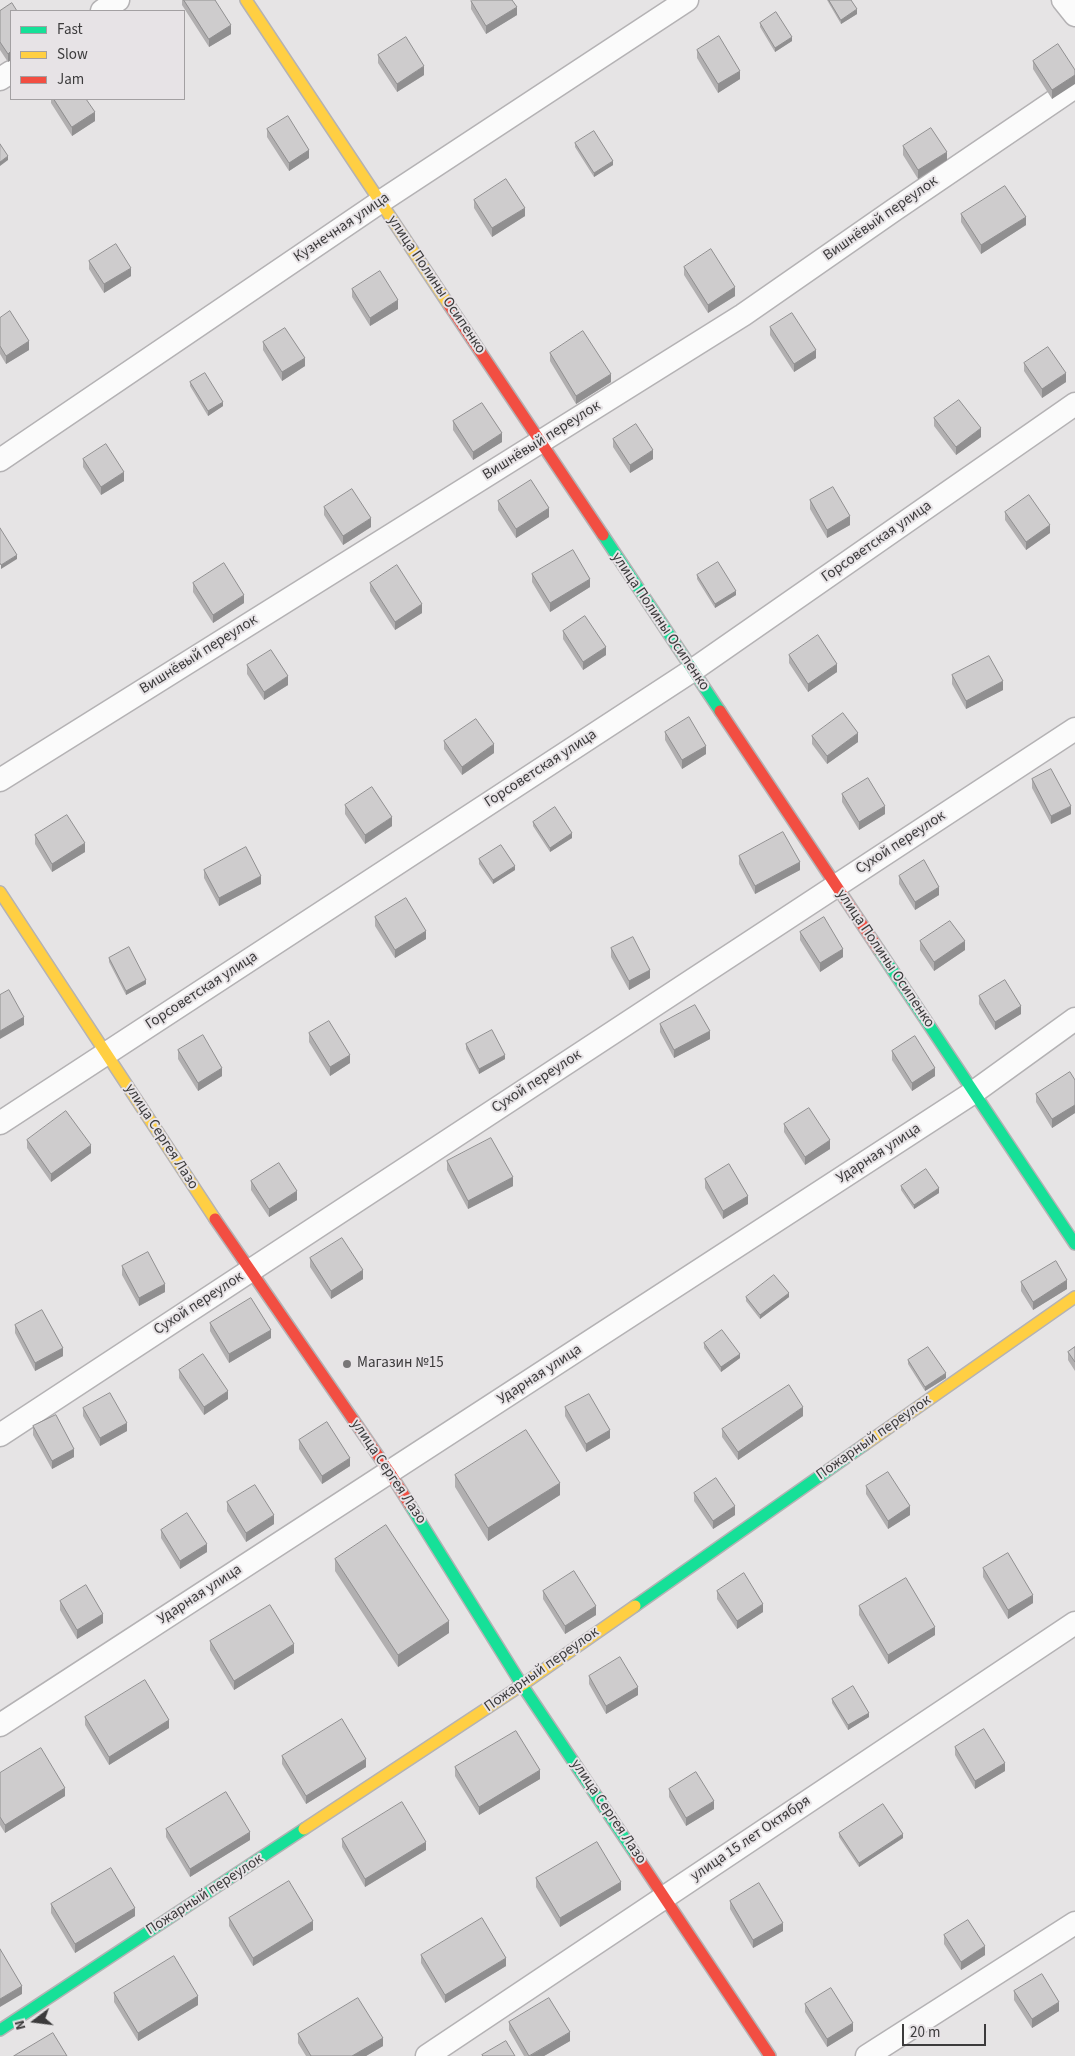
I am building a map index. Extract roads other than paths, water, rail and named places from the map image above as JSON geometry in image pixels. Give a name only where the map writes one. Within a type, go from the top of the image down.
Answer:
[{"type":"street","points":[[103,10],[118,0]]},
{"type":"street","name":"улица Полины Осипенко","points":[[246,0],[1075,1244]]},
{"type":"street","name":"Кузнечная улица","points":[[0,460],[380,202],[687,0]]},
{"type":"street","points":[[1063,0],[1075,15]]},
{"type":"street","name":"Вишнёвый переулок","points":[[0,780],[743,315],[1075,87]]},
{"type":"street","name":"Горсоветская улица","points":[[0,1123],[693,670],[1075,404]]},
{"type":"street","name":"Сухой переулок","points":[[0,1435],[1075,729]]},
{"type":"street","name":"улица Сергея Лазо","points":[[0,892],[249,1272],[390,1473],[522,1685],[665,1896],[770,2056]]},
{"type":"street","name":"Ударная улица","points":[[0,1725],[974,1092],[1075,1019]]},
{"type":"street","name":"Пожарный переулок","points":[[0,2030],[522,1685],[1075,1297]]},
{"type":"street","name":"улица 15 лет Октября","points":[[427,2056],[1075,1623]]},
{"type":"street","points":[[867,2056],[1075,1923]]},
{"type":"place","name":"Магазин №15","points":[[347,1364]]}]
